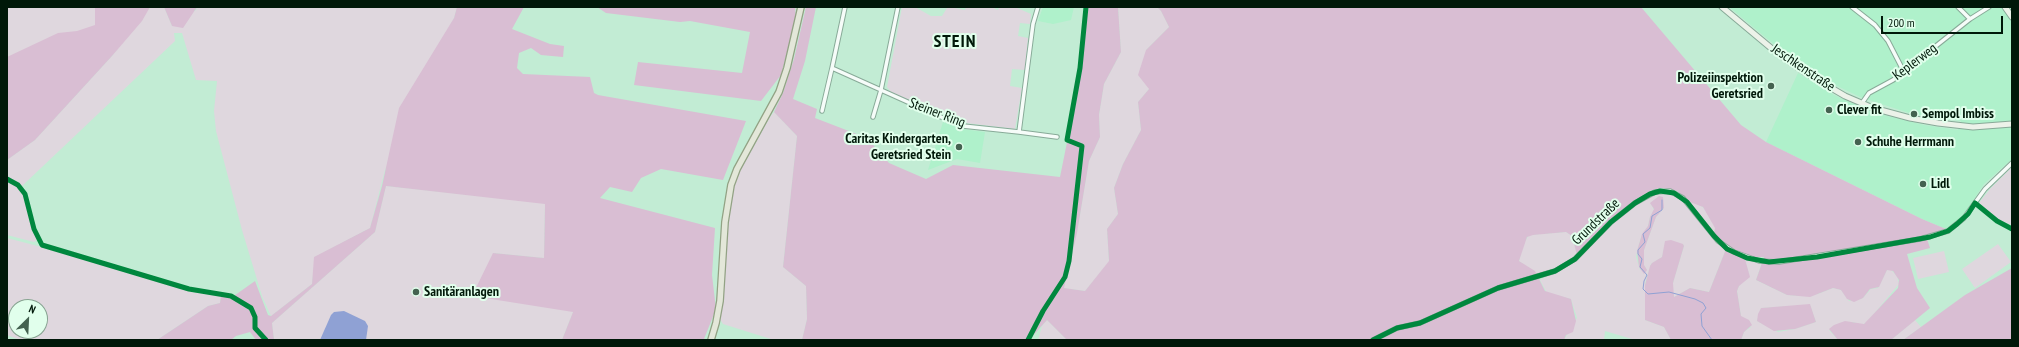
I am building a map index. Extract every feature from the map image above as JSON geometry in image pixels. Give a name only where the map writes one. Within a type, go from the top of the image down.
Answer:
[{"type":"main road","points":[[711,340],[720,301],[725,222],[731,185],[736,169],[779,92],[790,55],[801,7]]},
{"type":"street","points":[[822,111],[845,7]]},
{"type":"street","points":[[873,117],[882,90],[898,7]]},
{"type":"street","points":[[1019,132],[1033,24],[1038,7]]},
{"type":"street","name":"Jeschkenstraße","points":[[1722,7],[1794,65],[1831,88],[1862,103],[1886,112],[1930,122],[1973,127],[2012,124]]},
{"type":"street","points":[[1852,7],[1875,25],[1888,42],[1904,72]]},
{"type":"street","points":[[1958,7],[1970,19]]},
{"type":"street","name":"Keplerweg","points":[[1862,103],[1869,93],[1904,72],[1970,19],[1989,7]]},
{"type":"street","points":[[2005,7],[2012,17]]},
{"type":"street","name":"Steiner Ring","points":[[832,68],[963,126],[1058,137]]},
{"type":"street","name":"Grundstraße","points":[[1373,340],[1397,328],[1420,323],[1498,288],[1555,271],[1575,259],[1619,215],[1635,203],[1655,192],[1670,191],[1683,198],[1718,241],[1727,249],[1747,258],[1769,262],[1817,257],[1930,237],[1948,230],[1968,214],[1990,183],[2012,163]]},
{"type":"shaded area","points":[[7,7],[130,7],[7,131]]},
{"type":"shaded area","points":[[95,7],[150,7],[142,21],[112,56],[35,140],[7,160],[7,57],[58,33],[77,31],[95,25]]},
{"type":"shaded area","points":[[150,7],[164,7],[172,26],[196,10],[197,7],[457,7],[454,18],[385,170],[370,228],[315,257],[312,284],[271,316],[262,296],[242,230],[216,131],[214,111],[217,81],[196,80],[182,33],[174,33],[175,41],[22,186],[7,177],[7,160],[35,140],[112,56]]},
{"type":"shaded area","points":[[164,7],[197,7],[183,28],[172,26]]},
{"type":"shaded area","points":[[457,7],[524,7],[512,29],[550,44],[564,46],[563,57],[541,55],[531,48],[519,53],[517,68],[523,74],[590,77],[594,93],[598,95],[746,121],[723,180],[661,169],[641,178],[632,192],[610,187],[600,198],[715,228],[712,275],[716,309],[704,339],[562,340],[573,312],[472,296],[493,253],[544,258],[545,204],[386,186],[375,232],[272,323],[274,340],[256,340],[250,332],[236,336],[231,340],[157,340],[208,306],[220,303],[221,296],[231,298],[255,281],[268,315],[271,316],[312,284],[314,257],[370,228],[382,186],[399,108],[454,18]]},
{"type":"shaded area","points":[[597,7],[795,7],[796,18],[781,75],[761,101],[634,85],[638,62],[742,73],[750,32],[690,21],[680,22],[606,13]]},
{"type":"shaded area","points":[[806,7],[816,7],[805,61],[793,99],[817,109],[815,118],[867,138],[889,163],[926,179],[953,165],[1060,177],[1082,68],[1087,7],[1118,7],[1121,52],[1104,84],[1099,115],[1100,137],[1089,161],[1077,233],[1064,288],[1085,291],[1109,261],[1107,229],[1118,214],[1114,188],[1123,164],[1141,130],[1138,102],[1149,89],[1138,75],[1146,50],[1169,27],[1161,11],[1157,7],[1641,7],[1741,125],[1766,142],[1922,219],[1946,229],[1926,236],[1930,248],[1907,254],[1917,288],[1930,308],[1891,340],[1838,340],[1829,329],[1834,325],[1845,321],[1864,324],[1898,288],[1899,280],[1893,271],[1887,270],[1879,287],[1870,289],[1863,298],[1854,302],[1847,299],[1841,290],[1833,288],[1810,297],[1787,295],[1756,280],[1764,257],[1753,257],[1738,252],[1723,242],[1714,233],[1715,228],[1703,207],[1690,202],[1677,191],[1662,188],[1652,190],[1631,203],[1612,219],[1577,255],[1572,236],[1566,232],[1533,235],[1527,237],[1519,261],[1535,271],[1545,291],[1571,299],[1576,321],[1573,332],[1566,335],[1564,340],[1067,340],[1047,320],[1029,340],[802,340],[807,319],[806,286],[783,267],[797,136],[774,112],[783,93],[794,59]]},
{"type":"shaded area","points":[[902,7],[915,7],[931,16],[942,16],[947,8],[950,7],[965,10],[966,7],[992,7],[998,10],[999,7],[1015,7],[1031,14],[1030,24],[1020,23],[1018,36],[1028,38],[1025,70],[1012,69],[1010,86],[1022,88],[1015,129],[966,123],[892,93],[887,87]]},
{"type":"shaded area","points":[[1043,7],[1074,7],[1071,20],[1053,24],[1038,21]]},
{"type":"shaded area","points":[[1118,7],[1157,7],[1161,11],[1169,27],[1146,50],[1149,89],[1138,102],[1141,130],[1123,164],[1114,188],[1118,214],[1107,229],[1109,262],[1085,291],[1064,288],[1077,233],[1089,161],[1100,137],[1099,115],[1104,84],[1121,52]]},
{"type":"shaded area","points":[[1729,7],[2012,7],[2012,159],[1984,184],[1963,216],[1946,229],[1922,219],[1766,142],[1798,73],[1834,95],[1875,113],[1924,125],[1958,130],[1961,121],[1909,113],[1860,97],[1833,84],[1777,47]]},
{"type":"shaded area","points":[[774,112],[797,136],[783,267],[806,286],[807,319],[802,340],[774,340],[723,324],[720,319],[727,222],[734,186],[740,171]]},
{"type":"shaded area","name":"Caritas Kindergarten, Geretsried Stein","points":[[943,122],[962,129],[985,132],[980,163],[957,159],[928,170]]},
{"type":"shaded area","points":[[2012,167],[2012,225],[2001,221],[1979,203],[1990,189]]},
{"type":"shaded area","points":[[7,181],[18,187],[25,197],[37,240],[34,242],[7,235]]},
{"type":"shaded area","points":[[386,186],[545,203],[544,258],[493,253],[573,312],[562,340],[274,340],[272,323],[375,232]]},
{"type":"shaded area","points":[[1654,193],[1669,193],[1684,201],[1717,241],[1726,249],[1709,292],[1690,288],[1674,297],[1672,286],[1684,246],[1683,244],[1665,244],[1662,257],[1651,264],[1645,283],[1645,320],[1664,327],[1671,340],[1632,339],[1605,331],[1604,340],[1564,340],[1577,318],[1571,299],[1547,293],[1540,280],[1573,262],[1626,211]],"holes":[[[1659,196],[1664,208],[1656,217],[1644,250],[1644,265],[1647,270],[1640,270],[1636,257],[1641,237],[1648,226],[1650,217],[1654,210],[1651,204]]]},
{"type":"shaded area","points":[[1659,196],[1663,197],[1664,208],[1656,217],[1644,250],[1644,265],[1647,270],[1644,274],[1639,267],[1637,251],[1642,234],[1648,226],[1654,209],[1650,203]]},
{"type":"shaded area","points":[[1690,202],[1700,205],[1707,211],[1716,229],[1714,233]]},
{"type":"shaded area","points":[[1566,232],[1572,236],[1577,255],[1563,265],[1539,276],[1519,261],[1524,243],[1529,235]]},
{"type":"shaded area","points":[[7,238],[72,255],[191,292],[221,296],[220,303],[208,306],[157,340],[20,340],[17,339],[48,339],[48,299],[8,299],[8,335]]},
{"type":"shaded area","points":[[1671,240],[1683,244],[1684,246],[1673,283],[1674,297],[1690,288],[1709,292],[1726,249],[1745,259],[1750,277],[1739,286],[1737,291],[1741,316],[1749,320],[1752,325],[1744,332],[1741,340],[1671,340],[1664,327],[1645,320],[1645,285],[1650,266],[1662,257],[1665,241]]},
{"type":"shaded area","points":[[1998,244],[2011,262],[1975,288],[1962,269]]},
{"type":"shaded area","points":[[1944,251],[1949,272],[1918,279],[1913,258]]},
{"type":"shaded area","points":[[1745,259],[1762,262],[1756,280],[1787,295],[1803,296],[1818,294],[1833,288],[1841,290],[1849,301],[1863,298],[1871,289],[1878,288],[1887,270],[1891,270],[1897,276],[1899,284],[1867,322],[1862,325],[1853,322],[1829,330],[1838,340],[1741,340],[1744,332],[1751,327],[1741,316],[1737,291],[1739,286],[1749,275]],"holes":[[[1810,305],[1816,322],[1795,329],[1778,332],[1757,321],[1761,308]]]},
{"type":"shaded area","points":[[2012,268],[2012,340],[1903,340],[1965,295]]},
{"type":"shaded area","points":[[1810,304],[1816,322],[1795,329],[1774,331],[1757,321],[1761,308]]},
{"type":"shaded area","points":[[1047,320],[1067,340],[1038,340],[1042,326]]},
{"type":"shaded area","points":[[1915,320],[1921,327],[1903,340],[1891,340]]},
{"type":"water","points":[[344,311],[365,321],[368,326],[366,340],[320,340],[331,315],[334,312]]},
{"type":"waterway","points":[[1662,200],[1662,210],[1652,216],[1650,228],[1643,234],[1645,242],[1638,250],[1638,254],[1642,259],[1640,267],[1647,275],[1644,281],[1643,289],[1648,294],[1669,292],[1695,299],[1703,303],[1706,308],[1701,314],[1702,326],[1712,340]]},
{"type":"cycle path","points":[[1028,340],[1043,311],[1065,277],[1069,261],[1082,146],[1067,140],[1080,68],[1086,7]]},
{"type":"cycle path","points":[[7,179],[18,185],[25,194],[34,229],[42,245],[189,289],[231,296],[251,308],[255,317],[255,328],[266,340]]},
{"type":"cycle path","points":[[1373,340],[1397,328],[1420,323],[1498,288],[1555,271],[1575,259],[1611,222],[1635,203],[1650,194],[1660,191],[1674,193],[1687,202],[1714,236],[1727,249],[1747,258],[1769,262],[1817,257],[1930,237],[1948,231],[1968,214],[1975,203],[1997,221],[2012,229]]},
{"type":"place","name":"Polizeiinspektion Geretsried","points":[[1771,86]]},
{"type":"place","name":"Clever fit","points":[[1829,110]]},
{"type":"place","name":"Sempol Imbiss","points":[[1914,114]]},
{"type":"place","name":"Schuhe Herrmann","points":[[1858,142]]},
{"type":"place","name":"Caritas Kindergarten, Geretsried Stein","points":[[959,147]]},
{"type":"place","name":"Lidl","points":[[1923,184]]},
{"type":"place","name":"Sanitäranlagen","points":[[416,292]]},
{"type":"district","name":"STEIN","points":[[955,42]]}]
